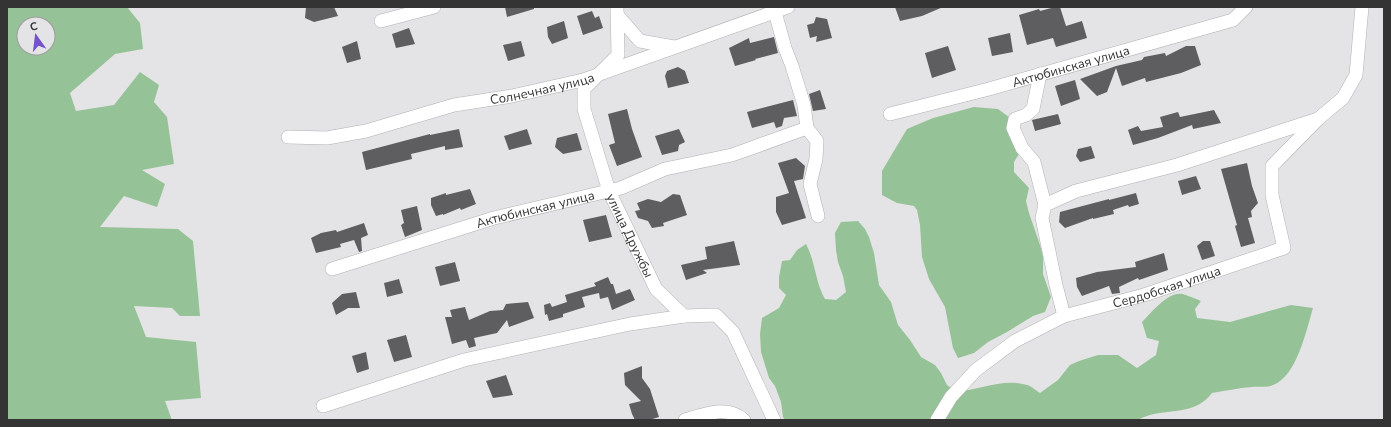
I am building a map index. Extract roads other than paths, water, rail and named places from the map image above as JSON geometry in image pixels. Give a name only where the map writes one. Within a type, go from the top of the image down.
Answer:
[{"type":"street","points":[[381,21],[434,7]]},
{"type":"street","name":"Солнечная улица","points":[[288,137],[327,138],[366,131],[454,105],[512,96],[583,80],[676,47],[763,12],[788,7]]},
{"type":"street","name":"Актюбинская улица","points":[[890,114],[989,89],[1233,20],[1246,7]]},
{"type":"street","points":[[1045,205],[1076,191],[1177,165],[1318,119],[1343,98],[1356,75],[1362,7]]},
{"type":"street","points":[[617,12],[640,41],[676,47]]},
{"type":"street","name":"улица Дружбы","points":[[617,12],[618,55],[584,89],[584,109],[609,191],[656,288],[684,316]]},
{"type":"street","points":[[763,12],[785,48],[804,106],[807,128],[817,141],[816,159],[810,184],[818,216]]},
{"type":"street","points":[[1040,74],[1033,109],[1026,115],[1015,119],[1013,128],[1022,148],[1034,162],[1045,205],[1042,218],[1064,316]]},
{"type":"street","name":"Сердобская улица","points":[[937,420],[951,397],[976,370],[1014,342],[1064,316],[1144,295],[1284,248],[1272,195],[1272,166],[1318,119]]},
{"type":"street","name":"Актюбинская улица","points":[[332,270],[494,218],[621,188],[665,169],[732,155],[807,128]]},
{"type":"street","points":[[323,406],[464,360],[630,324],[684,316],[716,315],[732,332],[774,420]]},
{"type":"street","points":[[685,420],[714,412],[737,414],[744,420]]}]
